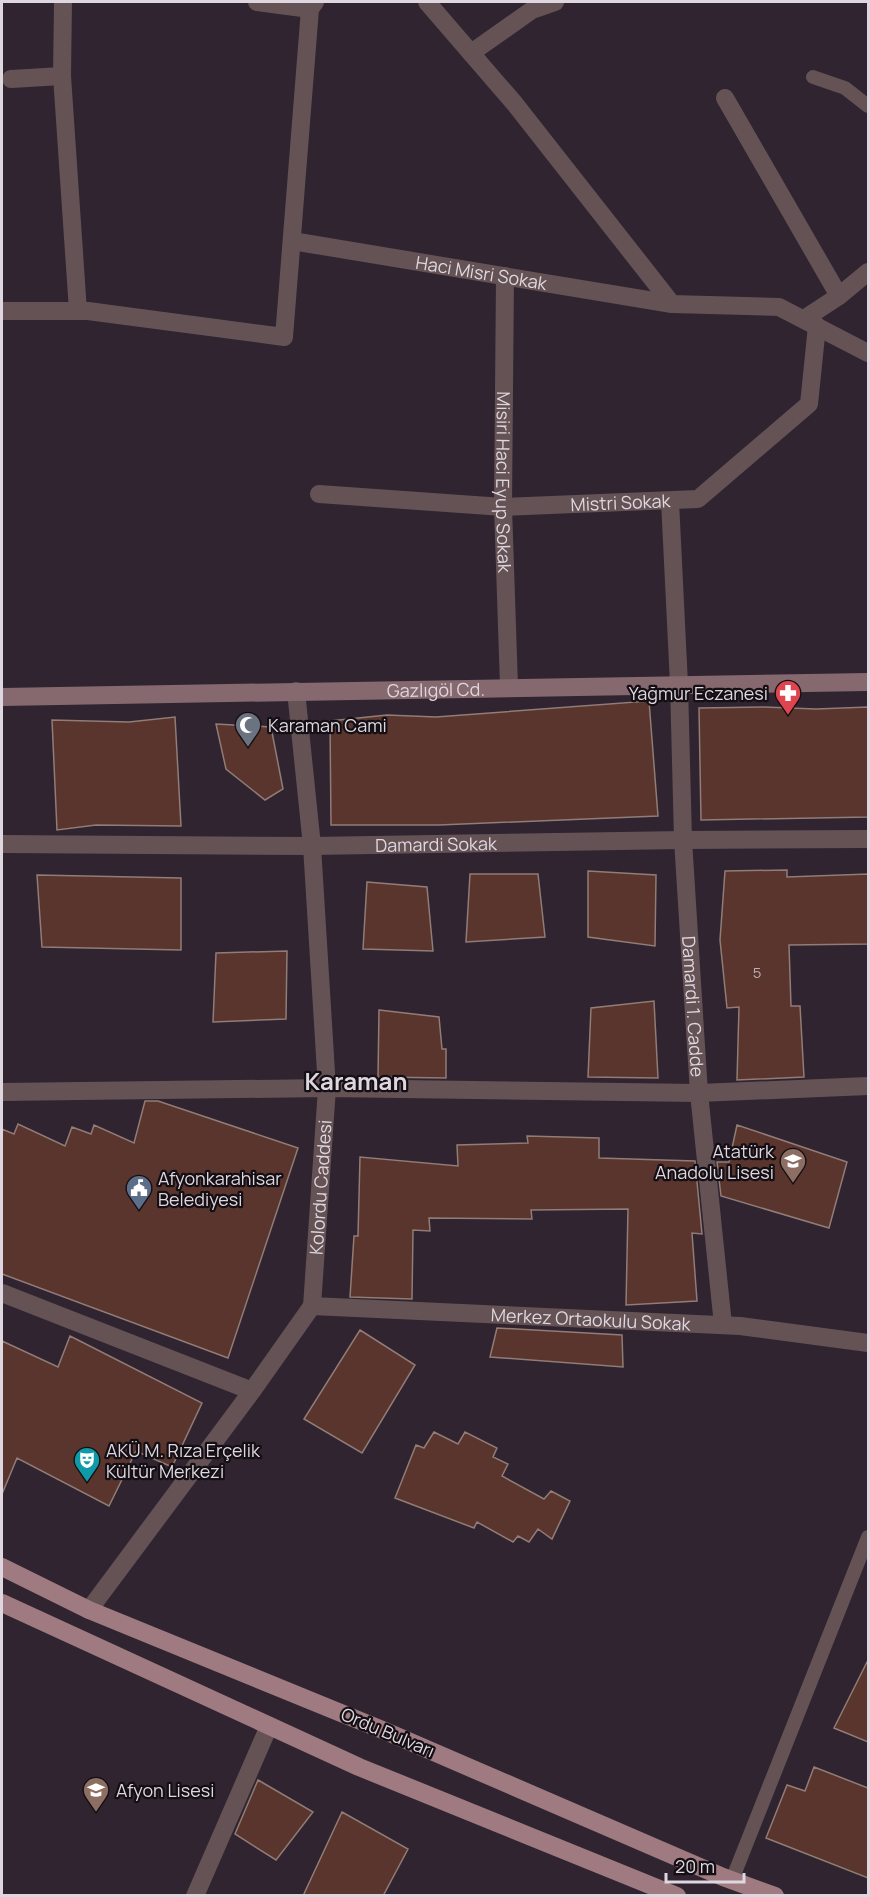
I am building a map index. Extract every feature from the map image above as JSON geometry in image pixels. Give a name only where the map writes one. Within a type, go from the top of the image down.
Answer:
[{"type":"main road","name":"Ordu Bulvarı","points":[[2,1567],[89,1610],[385,1731],[732,1880],[775,1896]]},
{"type":"main road","points":[[2,1603],[359,1767],[677,1896]]},
{"type":"street","points":[[63,2],[62,76],[78,311]]},
{"type":"street","points":[[2,311],[78,311],[284,337],[312,5],[257,2]]},
{"type":"street","points":[[427,2],[515,104],[672,304]]},
{"type":"street","points":[[471,53],[532,10],[555,2]]},
{"type":"street","points":[[10,79],[62,76]]},
{"type":"street","points":[[725,98],[839,296]]},
{"type":"street","name":"Haci Misri Sokak","points":[[292,241],[672,304],[779,307],[868,353]]},
{"type":"street","points":[[810,323],[868,272]]},
{"type":"street","name":"Misiri Haci Eyup Sokak","points":[[505,276],[504,507],[509,686]]},
{"type":"street","name":"Mistri Sokak","points":[[319,494],[504,507],[698,499],[809,404],[810,323]]},
{"type":"street","name":"Damardi 1. Cadde","points":[[670,501],[680,684],[683,840],[699,1093],[723,1325]]},
{"type":"street","name":"Gazlıgöl Cd.","points":[[2,697],[509,686],[868,682]]},
{"type":"street","name":"Kolordu Caddesi","points":[[296,691],[312,846],[327,1088],[312,1306]]},
{"type":"street","name":"Damardi Sokak","points":[[2,844],[312,846],[868,839]]},
{"type":"street","points":[[2,1092],[327,1088],[699,1093],[868,1086]]},
{"type":"street","points":[[2,1293],[252,1391]]},
{"type":"street","points":[[89,1610],[252,1391],[312,1306]]},
{"type":"street","name":"Merkez Ortaokulu Sokak","points":[[312,1306],[723,1325],[868,1342]]},
{"type":"street","points":[[195,1896],[269,1726]]},
{"type":"lane","points":[[813,76],[845,88],[868,106]]},
{"type":"lane","points":[[732,1880],[868,1537]]},
{"type":"building","points":[[649,701],[658,816],[439,825],[331,825],[330,721],[387,715],[436,717]]},
{"type":"building","points":[[868,707],[868,817],[701,820],[699,708],[816,709]]},
{"type":"building","points":[[175,717],[181,826],[96,825],[57,830],[52,720],[129,722]]},
{"type":"building","name":"Karaman Cami","points":[[216,724],[271,727],[283,789],[265,800],[226,769]]},
{"type":"building","points":[[787,870],[787,877],[868,874],[868,944],[789,945],[791,1006],[800,1006],[804,1077],[737,1080],[739,1007],[727,1008],[720,940],[725,871]]},
{"type":"building","points":[[588,871],[656,875],[655,946],[588,937]]},
{"type":"building","points":[[470,874],[538,874],[545,937],[466,942]]},
{"type":"building","points":[[37,875],[181,878],[181,950],[42,947]]},
{"type":"building","points":[[367,882],[427,887],[433,951],[363,949]]},
{"type":"building","points":[[287,951],[286,1019],[213,1022],[216,953]]},
{"type":"building","points":[[654,1001],[658,1078],[588,1077],[591,1008]]},
{"type":"building","points":[[379,1010],[439,1017],[442,1049],[446,1049],[446,1078],[378,1077]]},
{"type":"building","name":"Afyonkarahisar Belediyesi","points":[[145,1101],[158,1101],[298,1148],[228,1358],[2,1274],[2,1129],[14,1134],[18,1124],[65,1146],[72,1127],[91,1134],[94,1125],[134,1143]]},
{"type":"building","points":[[737,1125],[847,1162],[829,1228],[721,1196],[717,1162],[729,1162]]},
{"type":"building","points":[[527,1136],[599,1138],[599,1158],[695,1161],[702,1234],[692,1233],[697,1301],[626,1305],[628,1209],[531,1210],[532,1219],[429,1218],[430,1231],[413,1230],[412,1299],[350,1297],[354,1236],[358,1236],[360,1157],[458,1166],[457,1145],[528,1143]]},
{"type":"building","points":[[497,1328],[622,1335],[623,1367],[490,1357]]},
{"type":"building","points":[[360,1330],[415,1365],[362,1453],[304,1419]]},
{"type":"building","name":"AKÜ M. Rıza Erçelik Kültür Merkezi","points":[[70,1336],[202,1403],[172,1467],[136,1451],[109,1506],[17,1458],[2,1494],[2,1341],[58,1367]]},
{"type":"building","points":[[434,1432],[458,1444],[465,1432],[497,1448],[493,1457],[508,1464],[502,1476],[544,1499],[551,1491],[570,1501],[552,1539],[538,1529],[529,1542],[518,1536],[513,1542],[477,1522],[474,1528],[395,1498],[416,1445],[424,1448]]},
{"type":"building","points":[[868,1660],[868,1742],[834,1728]]},
{"type":"building","points":[[814,1767],[868,1788],[868,1878],[766,1838],[787,1785],[805,1791]]},
{"type":"building","points":[[258,1780],[313,1812],[276,1860],[235,1834]]},
{"type":"building","points":[[342,1812],[408,1849],[383,1896],[303,1896]]},
{"type":"place","name":"Yağmur Eczanesi","points":[[788,716]]},
{"type":"place","name":"Karaman Cami","points":[[248,748]]},
{"type":"place","name":"Atatürk Anadolu Lisesi","points":[[793,1184]]},
{"type":"place","name":"Afyonkarahisar Belediyesi","points":[[139,1211]]},
{"type":"place","name":"AKÜ M. Rıza Erçelik Kültür Merkezi","points":[[87,1483]]},
{"type":"place","name":"Afyon Lisesi","points":[[96,1813]]},
{"type":"district","name":"Karaman","points":[[356,1080]]}]
